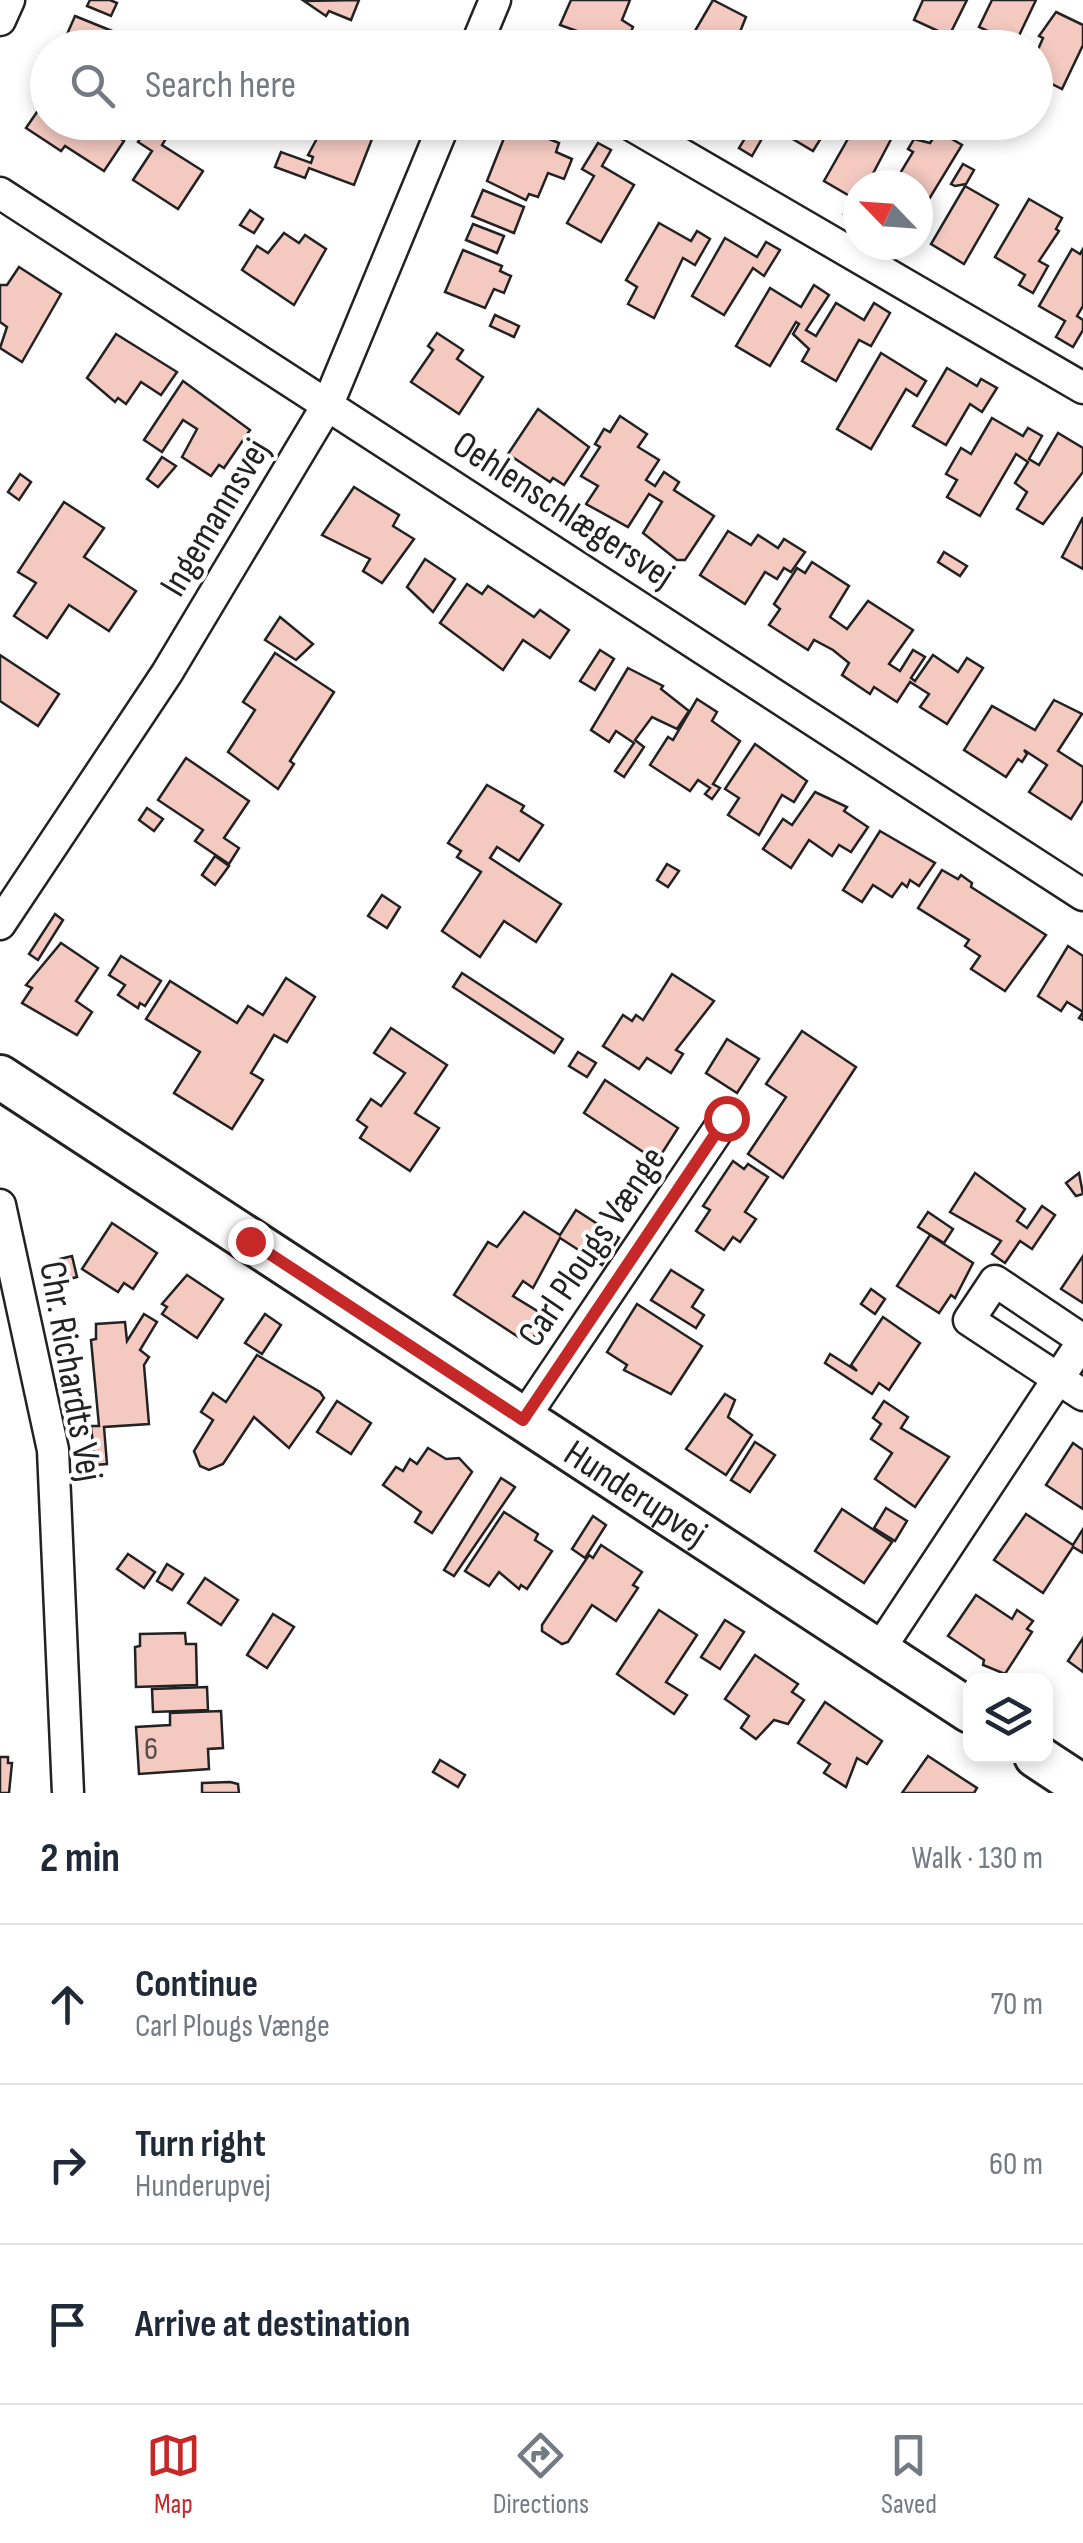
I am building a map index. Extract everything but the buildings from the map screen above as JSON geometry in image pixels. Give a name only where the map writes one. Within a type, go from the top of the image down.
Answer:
[{"type":"street","points":[[0,20],[9,0]]},
{"type":"street","points":[[488,30],[495,0]]},
{"type":"street","name":"Ingemannsvej","points":[[0,924],[167,673],[328,404],[438,140]]},
{"type":"street","points":[[657,140],[1083,388]]},
{"type":"street","name":"Oehlenschlægersvej","points":[[0,192],[1083,895]]},
{"type":"street","name":"Hunderupvej","points":[[2,1081],[963,1707]]},
{"type":"street","name":"Carl Plougs Vænge","points":[[523,1420],[726,1118]]},
{"type":"street","name":"Chr. Richardts Vej","points":[[0,1205],[53,1450],[68,1793]]},
{"type":"street","points":[[879,1650],[1071,1387],[1083,1341],[995,1281],[969,1320],[1071,1387]]},
{"type":"street","points":[[1047,1763],[1083,1787]]},
{"type":"route","points":[[250,1241],[523,1420],[726,1118]]}]
